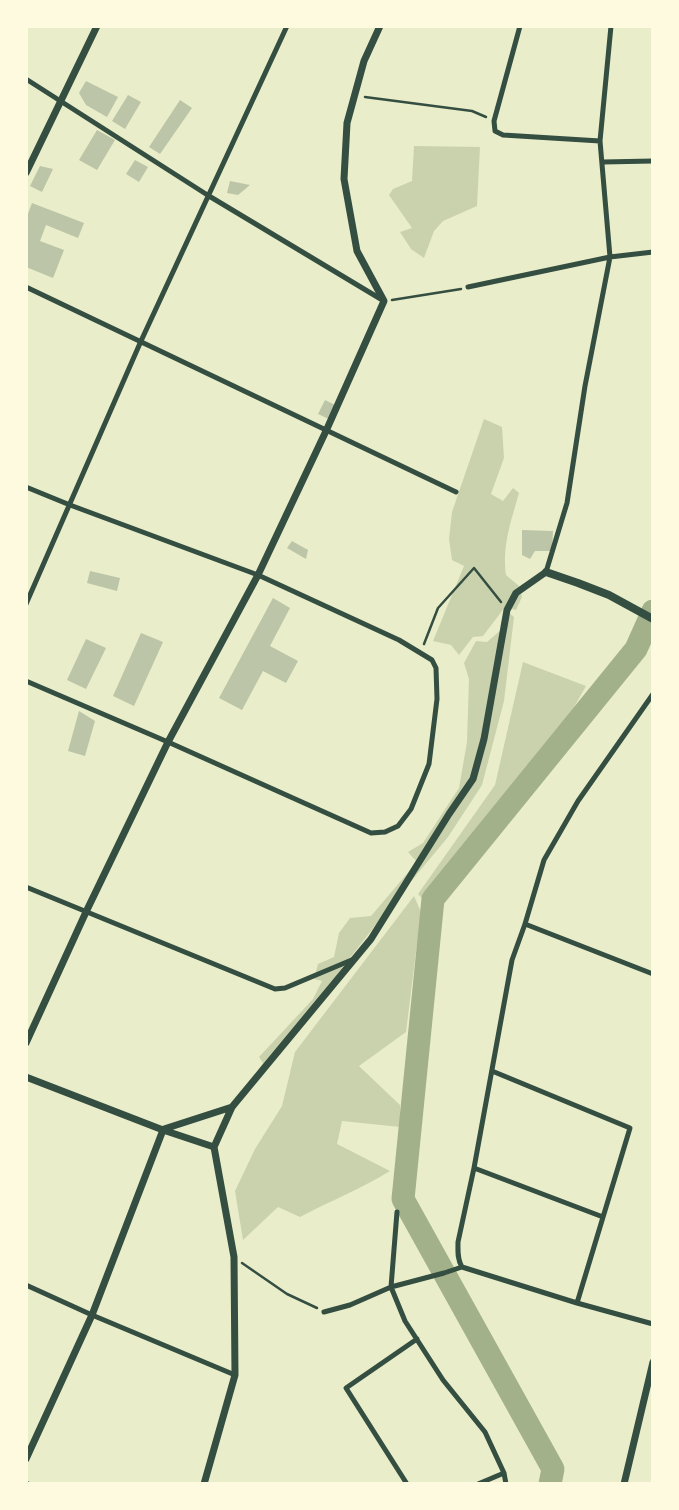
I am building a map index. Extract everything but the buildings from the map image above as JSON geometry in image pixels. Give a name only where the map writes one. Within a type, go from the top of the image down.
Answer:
[{"type":"main road","points":[[546,572],[610,595],[653,619]]},
{"type":"street","points":[[26,173],[97,26]]},
{"type":"street","points":[[26,604],[141,341],[287,26]]},
{"type":"street","points":[[380,26],[364,61],[347,123],[344,179],[357,251],[384,302]]},
{"type":"street","points":[[520,26],[494,121],[495,131],[503,135],[600,141]]},
{"type":"street","points":[[205,1484],[236,1375],[234,1257],[214,1147],[232,1107],[370,939],[473,779],[485,739],[507,610],[516,593],[546,572],[567,503],[585,386],[610,257],[600,141],[611,26]]},
{"type":"street","points":[[26,79],[209,196],[384,302]]},
{"type":"street","points":[[603,162],[653,161]]},
{"type":"street","points":[[468,288],[610,257],[653,252]]},
{"type":"street","points":[[26,287],[456,492]]},
{"type":"street","points":[[26,1043],[169,742],[258,575],[384,302]]},
{"type":"street","points":[[26,487],[258,575],[399,640],[432,660],[436,668],[437,699],[429,764],[411,809],[398,826],[385,832],[371,833],[26,681]]},
{"type":"street","points":[[462,1267],[459,1263],[458,1242],[512,961],[544,860],[578,801],[653,694]]},
{"type":"street","points":[[26,887],[275,989],[285,988],[354,959]]},
{"type":"street","points":[[525,924],[653,974]]},
{"type":"street","points":[[492,1071],[630,1128],[577,1303]]},
{"type":"street","points":[[26,1077],[214,1147]]},
{"type":"street","points":[[163,1130],[232,1107]]},
{"type":"street","points":[[26,1459],[92,1315],[163,1130]]},
{"type":"street","points":[[474,1168],[603,1217]]},
{"type":"street","points":[[397,1212],[391,1287],[405,1321],[443,1380],[485,1432],[504,1473],[506,1484]]},
{"type":"street","points":[[324,1312],[350,1305],[391,1287],[462,1267],[653,1324]]},
{"type":"street","points":[[26,1285],[236,1375]]},
{"type":"street","points":[[407,1484],[346,1388],[417,1339]]},
{"type":"street","points":[[624,1484],[653,1362]]},
{"type":"street","points":[[478,1484],[504,1473]]},
{"type":"path","points":[[355,96],[472,111],[494,121]]},
{"type":"path","points":[[384,302],[468,288]]},
{"type":"path","points":[[425,643],[438,608],[474,568],[507,610]]},
{"type":"path","points":[[234,1257],[287,1294],[324,1312]]},
{"type":"green space","points":[[414,146],[480,147],[477,206],[443,221],[434,231],[424,258],[411,249],[400,232],[412,228],[389,195],[393,189],[412,181]]},
{"type":"green space","points":[[484,419],[502,427],[504,458],[491,494],[503,501],[513,488],[519,493],[508,534],[505,564],[506,575],[519,586],[522,597],[516,610],[505,607],[483,636],[473,637],[459,655],[451,645],[433,641],[464,566],[452,560],[449,539],[452,512]]},
{"type":"green space","points":[[509,613],[514,617],[504,701],[482,785],[448,837],[388,909],[256,1079],[253,1078],[263,1063],[259,1057],[313,999],[322,981],[314,979],[318,964],[334,957],[339,933],[350,918],[371,916],[417,862],[408,852],[423,843],[459,788],[467,742],[469,679],[464,663],[476,641],[487,642],[502,629]]},
{"type":"green space","points":[[523,662],[586,686],[565,723],[469,842],[426,903],[418,894],[495,785]]},
{"type":"green space","points":[[414,896],[421,912],[406,1032],[359,1066],[400,1105],[400,1127],[342,1121],[337,1144],[390,1171],[300,1217],[278,1207],[243,1240],[235,1191],[255,1149],[282,1106],[295,1052]]},
{"type":"waterway","points":[[550,1484],[553,1469],[403,1199],[433,899],[636,649],[653,611]]}]
